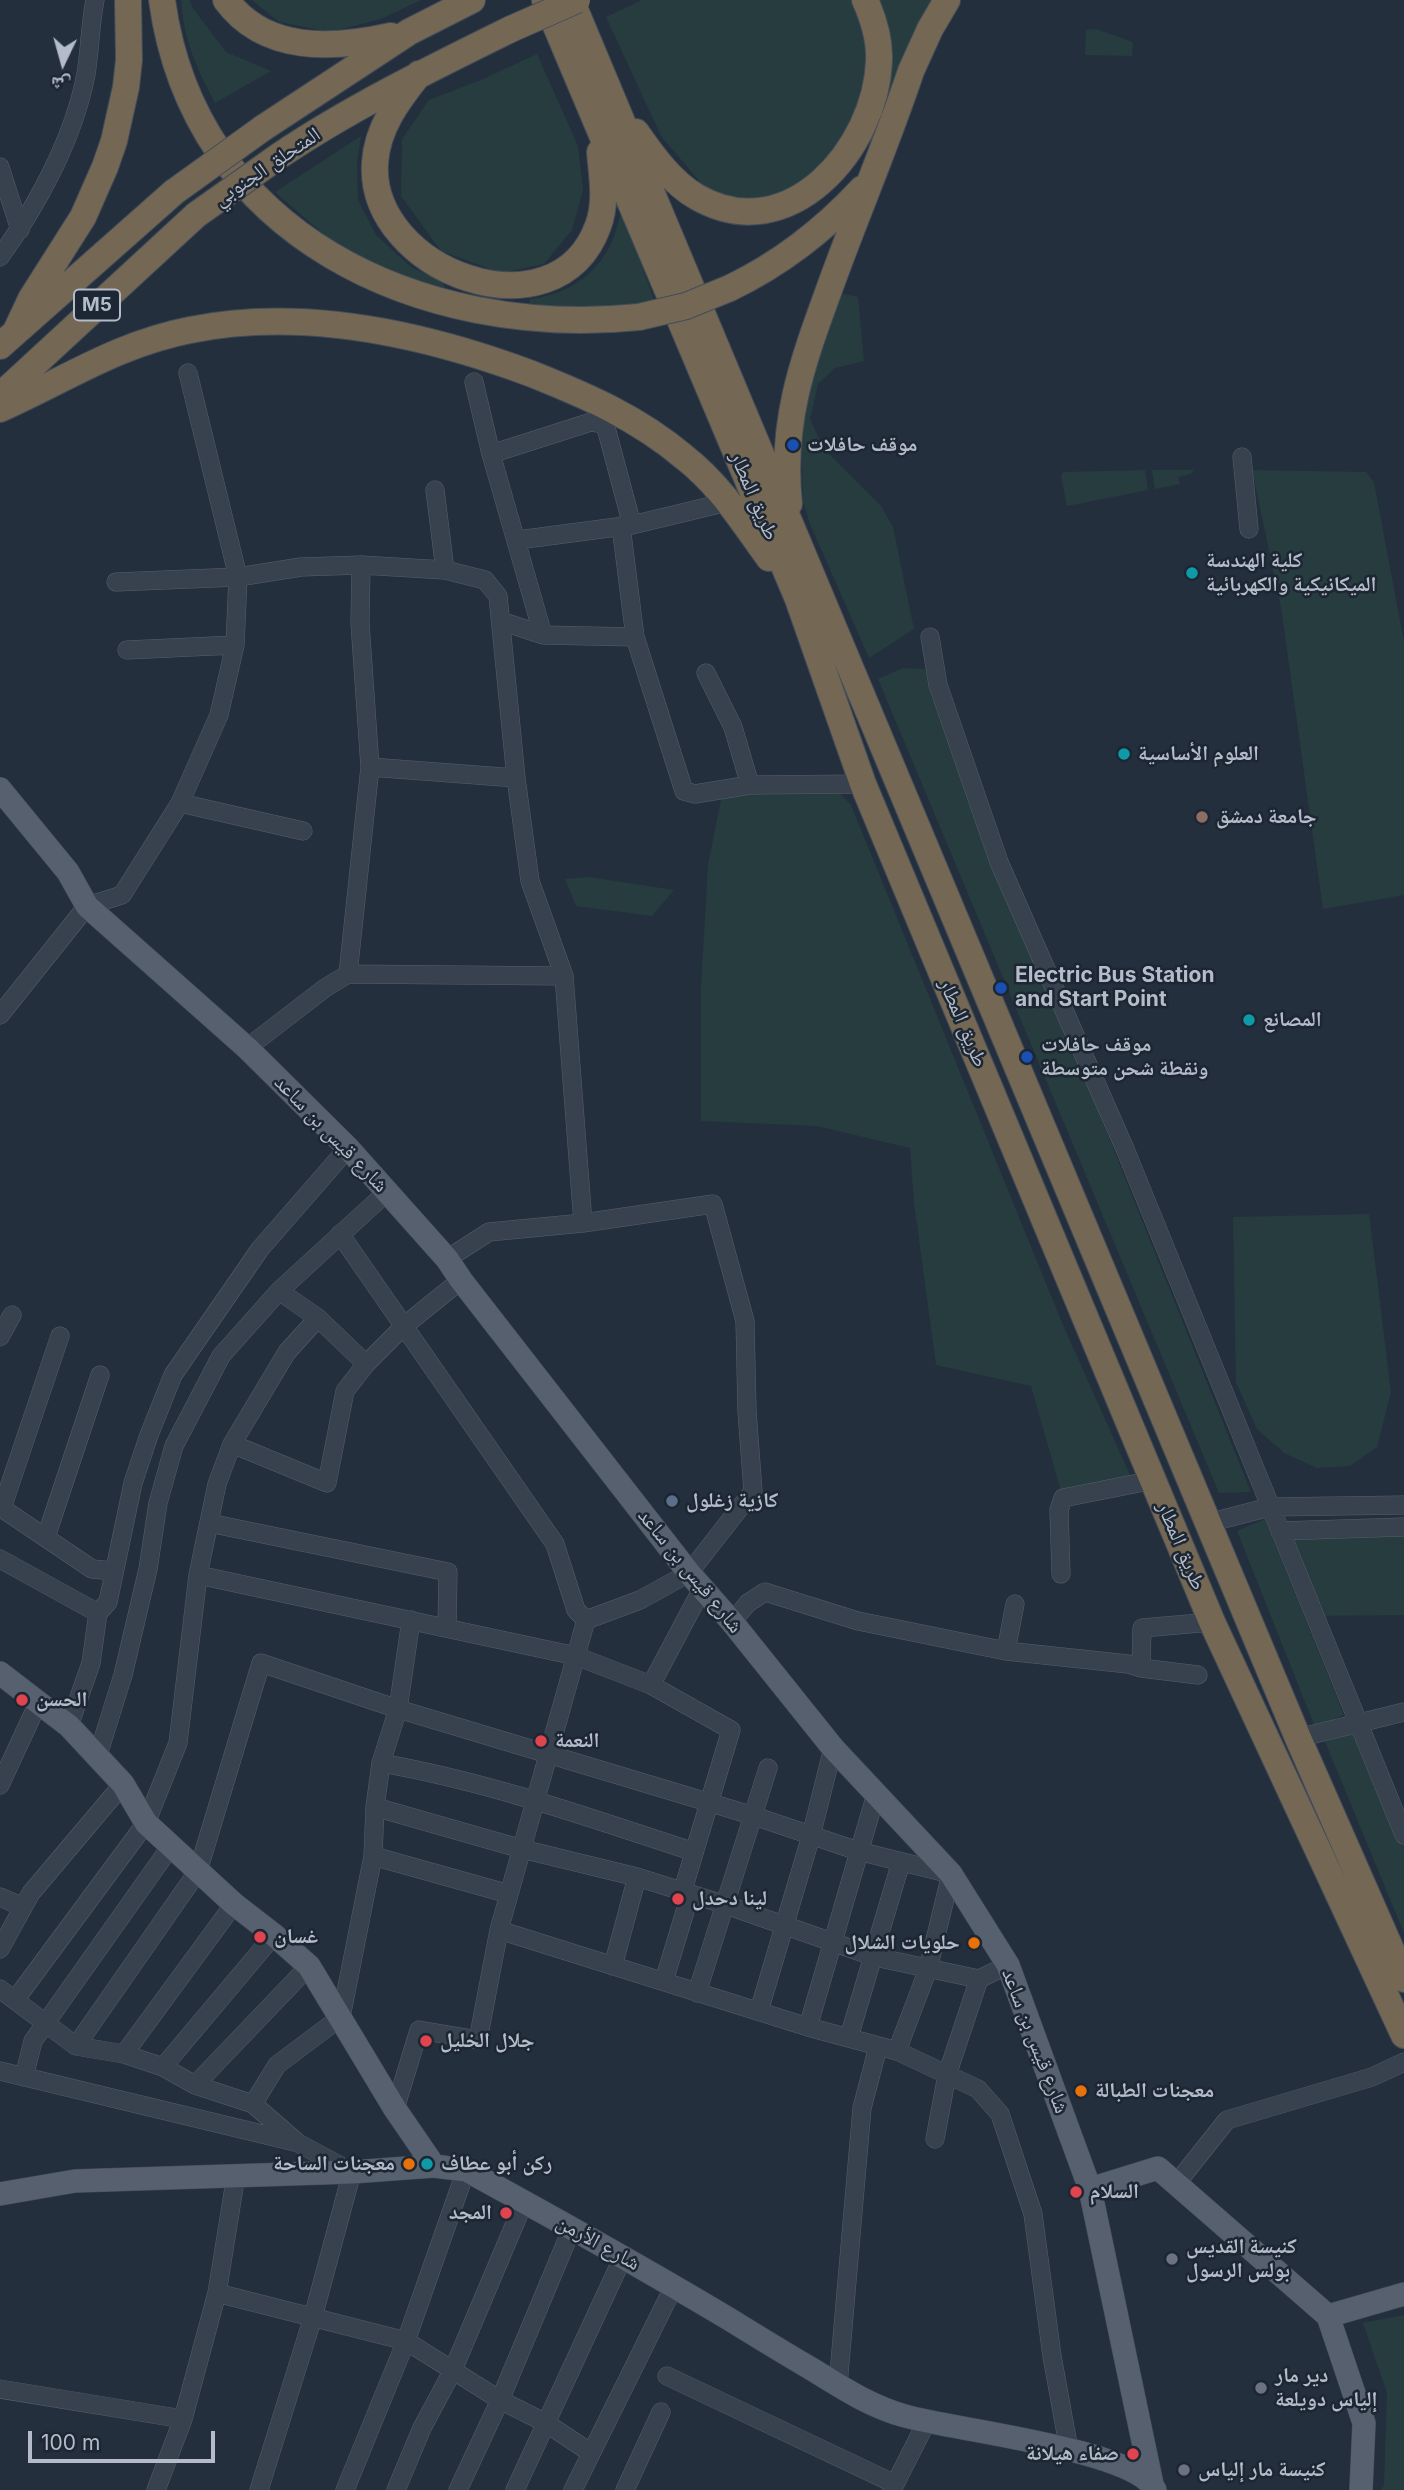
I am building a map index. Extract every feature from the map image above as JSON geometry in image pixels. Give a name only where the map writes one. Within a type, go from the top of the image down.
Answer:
[{"type":"highway","points":[[8,338],[83,218],[105,167],[114,141],[126,87],[129,60],[128,0]]},
{"type":"highway","points":[[162,0],[174,58],[186,92],[213,144],[236,176],[263,205],[322,251],[395,287],[482,312],[576,321],[639,317],[686,306],[730,288],[793,253],[871,180]]},
{"type":"highway","points":[[226,0],[241,17],[267,34],[309,44],[352,44],[409,32]]},
{"type":"highway","name":"المتحلق الجنوبي","points":[[8,338],[174,192],[263,128],[409,32],[472,0]]},
{"type":"highway","name":"طريق المطار","points":[[545,0],[798,599],[863,784],[1212,1622],[1404,2035]]},
{"type":"highway","name":"طريق المطار","points":[[571,0],[1298,1738],[1404,1979]]},
{"type":"highway","name":"المتحلق الجنوبي","points":[[0,396],[115,289],[281,164],[312,134],[408,80],[577,0]]},
{"type":"highway","points":[[610,97],[657,160],[695,196],[716,206],[743,210],[783,205],[804,196],[822,182],[845,156],[866,118],[877,79],[879,50],[875,24],[865,0]]},
{"type":"highway","points":[[793,534],[786,466],[793,398],[805,355],[920,50],[947,0]]},
{"type":"highway","points":[[408,80],[380,136],[375,161],[376,186],[387,212],[404,237],[435,262],[463,277],[493,284],[522,284],[561,274],[579,258],[593,238],[602,214],[604,201],[599,130]]},
{"type":"highway","points":[[0,409],[117,351],[189,330],[245,322],[279,322],[348,327],[413,338],[474,354],[546,380],[601,402],[644,426],[686,458],[724,495],[798,599]]},
{"type":"main road","name":"شارع قيس بن ساعد","points":[[0,789],[68,872],[88,906],[247,1048],[348,1148],[447,1259],[696,1581],[833,1748],[951,1874],[1008,1965],[1090,2189],[1154,2487]]},
{"type":"main road","points":[[0,1672],[39,1700],[98,1755],[123,1784],[146,1823],[234,1904],[309,1966],[434,2166]]},
{"type":"main road","name":"شارع الأرمن","points":[[0,2194],[75,2181],[352,2172],[434,2166],[466,2170],[674,2286],[838,2385],[886,2410],[927,2421],[1069,2449],[1130,2468],[1154,2487]]},
{"type":"main road","points":[[1090,2189],[1158,2168],[1328,2316],[1364,2423],[1361,2490]]},
{"type":"main road","points":[[1328,2316],[1404,2294]]},
{"type":"street","points":[[0,257],[20,230],[66,142],[86,75],[89,31],[95,0]]},
{"type":"street","points":[[0,167],[20,230]]},
{"type":"street","points":[[0,1015],[88,906],[122,895],[180,803],[219,715],[234,645],[238,577],[188,373]]},
{"type":"street","points":[[474,382],[491,454],[518,540],[543,635]]},
{"type":"street","points":[[491,454],[592,422],[606,424],[627,525],[635,637],[684,791],[695,794],[750,785],[863,784]]},
{"type":"street","points":[[1242,457],[1249,529]]},
{"type":"street","points":[[435,490],[445,570]]},
{"type":"street","points":[[518,540],[627,525],[715,505]]},
{"type":"street","points":[[348,974],[370,767],[360,623],[361,565]]},
{"type":"street","points":[[116,582],[238,577],[301,567],[361,565],[445,570],[485,580],[498,596],[516,778],[530,881],[564,976],[583,1223]]},
{"type":"street","points":[[501,621],[543,635],[635,637]]},
{"type":"street","points":[[930,637],[938,684],[999,862],[1125,1149],[1404,1835]]},
{"type":"street","points":[[127,650],[234,645]]},
{"type":"street","points":[[706,673],[733,727],[750,785]]},
{"type":"street","points":[[370,767],[516,778]]},
{"type":"street","points":[[180,803],[303,831]]},
{"type":"street","points":[[247,1048],[348,974],[564,976]]},
{"type":"street","points":[[69,1726],[91,1663],[99,1614],[108,1602],[133,1483],[173,1375],[260,1249],[348,1148]]},
{"type":"street","points":[[98,1755],[123,1675],[148,1569],[158,1503],[174,1446],[221,1356],[279,1291],[387,1192]]},
{"type":"street","points":[[447,1259],[489,1232],[583,1223],[713,1204],[745,1321],[747,1411],[753,1491],[696,1581],[651,1685]]},
{"type":"street","points":[[340,1234],[555,1544],[576,1610],[586,1620]]},
{"type":"street","points":[[232,1444],[327,1483],[345,1391],[366,1364],[404,1326],[461,1280]]},
{"type":"street","points":[[279,1291],[318,1318],[366,1364]]},
{"type":"street","points":[[0,1337],[12,1315]]},
{"type":"street","points":[[259,2490],[313,2317],[352,2172],[298,2143],[253,2104],[195,2085],[163,2067],[124,2054],[76,2046],[4,1993],[146,1823],[178,1743],[198,1575],[216,1484],[232,1444],[287,1352],[318,1318]]},
{"type":"street","points":[[60,1336],[1,1507],[92,1569],[114,1571]]},
{"type":"street","points":[[46,1537],[100,1375]]},
{"type":"street","points":[[1062,1574],[1059,1510],[1063,1499],[1154,1480]]},
{"type":"street","points":[[1208,1523],[1270,1507],[1404,1505]]},
{"type":"street","points":[[209,1523],[448,1572],[447,1628]]},
{"type":"street","points":[[1280,1531],[1404,1527]]},
{"type":"street","points":[[0,1559],[99,1614]]},
{"type":"street","points":[[198,1575],[576,1656],[651,1685],[731,1730],[694,1852],[664,1981]]},
{"type":"street","points":[[586,1620],[696,1581]]},
{"type":"street","points":[[732,1622],[748,1602],[765,1592],[858,1621],[1006,1651],[1128,1664],[1198,1675]]},
{"type":"street","points":[[1006,1651],[1015,1604]]},
{"type":"street","points":[[253,2104],[277,2065],[341,2017],[373,1856],[375,1807],[381,1763],[398,1710],[411,1620]]},
{"type":"street","points":[[396,2109],[418,2030],[478,2040],[499,1930],[586,1620]]},
{"type":"street","points":[[1140,1668],[1142,1628],[1212,1622]]},
{"type":"street","points":[[76,2046],[198,1871],[261,1663],[398,1710],[754,1816],[858,1851],[951,1874],[928,1969],[897,2051]]},
{"type":"street","points":[[0,1785],[39,1700]]},
{"type":"street","points":[[1298,1738],[1404,1712]]},
{"type":"street","points":[[759,2011],[811,1836],[833,1748]]},
{"type":"street","points":[[381,1763],[431,1772],[536,1800],[694,1852]]},
{"type":"street","points":[[697,1993],[768,1768]]},
{"type":"street","points":[[0,1949],[31,1893],[123,1784]]},
{"type":"street","points":[[808,2026],[876,1794]]},
{"type":"street","points":[[375,1807],[522,1849],[637,1877],[875,1957],[979,1979],[1008,1965]]},
{"type":"street","points":[[24,2077],[33,2041],[171,1846]]},
{"type":"street","points":[[373,1856],[509,1894]]},
{"type":"street","points":[[849,2037],[875,1957],[901,1862]]},
{"type":"street","points":[[613,1966],[637,1877]]},
{"type":"street","points":[[0,1896],[23,1907]]},
{"type":"street","points":[[124,2054],[234,1904]]},
{"type":"street","points":[[499,1930],[697,1993],[897,2051],[978,2090],[1000,2114],[1033,2214],[1052,2356],[1069,2449]]},
{"type":"street","points":[[163,2067],[274,1935]]},
{"type":"street","points":[[195,2085],[309,1966]]},
{"type":"street","points":[[936,2139],[947,2075],[979,1979]]},
{"type":"street","points":[[838,2385],[862,2108],[878,2047]]},
{"type":"street","points":[[1176,2184],[1227,2120],[1372,2077],[1404,2062]]},
{"type":"street","points":[[0,2071],[298,2143]]},
{"type":"street","points":[[345,2490],[405,2341],[466,2170]]},
{"type":"street","points":[[156,2490],[183,2419],[217,2293],[236,2175]]},
{"type":"street","points":[[396,2490],[422,2428],[453,2370],[524,2202]]},
{"type":"street","points":[[458,2490],[500,2400],[572,2228]]},
{"type":"street","points":[[515,2490],[623,2257]]},
{"type":"street","points":[[573,2490],[674,2286]]},
{"type":"street","points":[[217,2293],[405,2341],[500,2400],[546,2423],[592,2453]]},
{"type":"street","points":[[667,2376],[893,2487],[927,2421]]},
{"type":"street","points":[[0,2389],[183,2419]]},
{"type":"street","points":[[625,2490],[661,2412]]},
{"type":"green space","points":[[181,0],[190,0],[192,7],[226,52],[271,71],[215,103],[192,53]]},
{"type":"green space","points":[[252,0],[421,0],[381,19],[330,32],[279,22]]},
{"type":"green space","points":[[642,0],[858,0],[873,49],[852,128],[810,186],[747,206],[705,188],[661,136],[606,17]]},
{"type":"green space","points":[[875,0],[935,0],[884,102]]},
{"type":"green space","points":[[1096,29],[1133,42],[1132,56],[1085,55],[1086,30]]},
{"type":"green space","points":[[537,54],[578,146],[583,190],[572,230],[544,264],[501,273],[441,251],[401,196],[402,139],[429,100]]},
{"type":"green space","points":[[361,136],[357,163],[358,200],[376,235],[411,267],[443,282],[446,293],[389,273],[337,246],[275,192]]},
{"type":"green space","points":[[622,209],[654,300],[622,308],[529,306],[530,299],[564,290],[592,270],[610,246]]},
{"type":"green space","points":[[839,293],[858,297],[864,361],[835,368],[818,384],[810,419],[824,449],[881,506],[893,527],[914,629],[869,658],[810,524],[803,502],[801,420],[810,373]]},
{"type":"green space","points":[[1145,470],[1148,490],[1067,506],[1061,476],[1063,472]]},
{"type":"green space","points":[[1152,470],[1194,470],[1178,477],[1180,484],[1155,489]]},
{"type":"green space","points":[[1252,470],[1366,472],[1374,482],[1404,642],[1404,895],[1323,909],[1281,607]]},
{"type":"green space","points":[[903,668],[925,669],[932,697],[1251,1492],[1219,1493],[878,679]]},
{"type":"green space","points":[[834,788],[851,805],[1063,1325],[1134,1484],[1063,1498],[1031,1386],[936,1365],[914,1202],[910,1148],[817,1126],[701,1121],[701,987],[708,865],[723,790]]},
{"type":"green space","points":[[589,877],[674,890],[652,916],[576,906],[565,879]]},
{"type":"green space","points":[[1369,1214],[1391,1392],[1377,1447],[1350,1466],[1317,1468],[1284,1453],[1257,1429],[1236,1382],[1233,1217]]},
{"type":"green space","points":[[1265,1519],[1344,1715],[1315,1727],[1237,1531]]},
{"type":"green space","points":[[1404,1527],[1404,1615],[1314,1616],[1280,1531]]},
{"type":"green space","points":[[1357,1724],[1404,1835],[1404,1933],[1321,1732]]},
{"type":"green space","points":[[1404,2315],[1404,2490],[1381,2490],[1384,2485],[1387,2393],[1363,2323]]},
{"type":"place","name":"موقف حافلات","points":[[793,445]]},
{"type":"place","name":"كلية الهندسة الميكانيكية والكهربائية","points":[[1192,573]]},
{"type":"place","name":"العلوم الأساسية","points":[[1124,754]]},
{"type":"place","name":"جامعة دمشق","points":[[1202,817]]},
{"type":"place","name":"Electric Bus Station and Start Point","points":[[1001,988]]},
{"type":"place","name":"المصانع","points":[[1249,1020]]},
{"type":"place","name":"موقف حافلات ونقطة شحن متوسطة","points":[[1027,1057]]},
{"type":"place","name":"كازية زغلول","points":[[672,1501]]},
{"type":"place","name":"الحسن","points":[[22,1700]]},
{"type":"place","name":"النعمة","points":[[541,1741]]},
{"type":"place","name":"لينا دحدل","points":[[678,1899]]},
{"type":"place","name":"غسان","points":[[260,1937]]},
{"type":"place","name":"حلويات الشلال","points":[[974,1943]]},
{"type":"place","name":"جلال الخليل","points":[[426,2041]]},
{"type":"place","name":"معجنات الطبالة","points":[[1081,2091]]},
{"type":"place","name":"معجنات الساحة","points":[[409,2164]]},
{"type":"place","name":"ركن أبو عطاف","points":[[427,2164]]},
{"type":"place","name":"السلام","points":[[1076,2192]]},
{"type":"place","name":"المجد","points":[[506,2213]]},
{"type":"place","name":"كنيسة القديس بولس الرسول","points":[[1172,2259]]},
{"type":"place","name":"دير مار إلياس دويلعة","points":[[1261,2388]]},
{"type":"place","name":"صفاء هيلانة","points":[[1133,2454]]},
{"type":"place","name":"كنيسة مار إلياس","points":[[1184,2470]]}]
